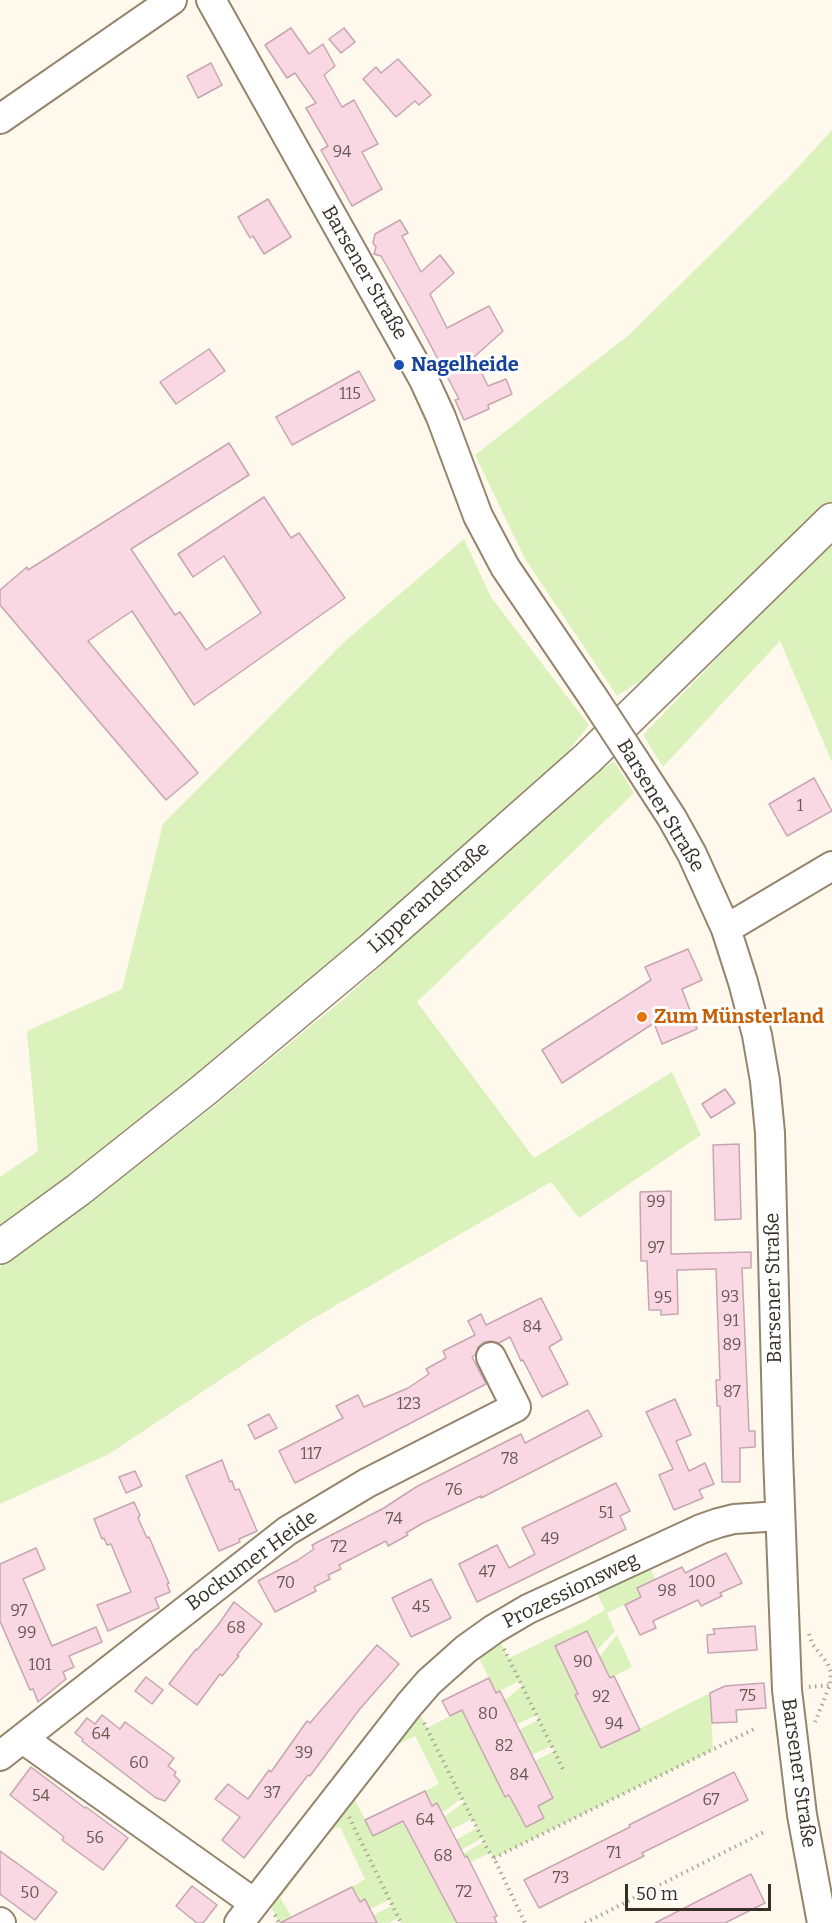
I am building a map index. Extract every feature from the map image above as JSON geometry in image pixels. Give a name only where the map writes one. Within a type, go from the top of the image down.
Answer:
[{"type":"main road","name":"Lipperandstraße","points":[[0,1247],[78,1190],[195,1097],[371,950],[588,758],[832,520]]},
{"type":"street","points":[[0,118],[172,0]]},
{"type":"street","name":"Barsener Straße","points":[[210,0],[424,380],[441,417],[478,516],[505,567],[594,697],[672,818],[692,854],[726,929],[743,982],[757,1035],[765,1081],[770,1133],[780,1516],[789,1713],[801,1815],[822,1923]]},
{"type":"street","points":[[726,929],[832,866]]},
{"type":"street","name":"Bockumer Heide","points":[[0,1756],[287,1531],[367,1483],[516,1407],[491,1357]]},
{"type":"street","name":"Prozessionsweg","points":[[246,1913],[429,1682],[494,1629],[528,1609],[718,1522],[780,1516]]},
{"type":"street","points":[[23,1739],[246,1913]]},
{"type":"path","points":[[494,1629],[563,1769]]},
{"type":"path","points":[[409,1705],[420,1714],[525,1923]]},
{"type":"path","points":[[494,1858],[754,1730]]},
{"type":"path","points":[[334,1802],[347,1812],[401,1923]]},
{"type":"path","points":[[585,1923],[764,1832]]},
{"type":"green space","points":[[832,130],[832,501],[671,661],[617,696],[525,559],[475,455],[630,334],[790,176]]},
{"type":"green space","points":[[464,539],[491,597],[589,725],[551,773],[78,1175],[0,1231],[0,1177],[38,1151],[27,1031],[122,989],[163,824],[344,642]]},
{"type":"green space","points":[[832,539],[832,762],[780,641],[663,767],[643,735]]},
{"type":"green space","points":[[614,761],[634,793],[417,1002],[534,1158],[672,1072],[701,1135],[579,1218],[551,1182],[307,1322],[109,1454],[0,1504],[0,1267],[81,1209],[210,1109],[345,998],[566,796]]},
{"type":"green space","points":[[650,1568],[655,1579],[637,1588],[641,1597],[607,1613],[615,1631],[596,1651],[587,1631],[555,1646],[578,1694],[575,1696],[601,1748],[710,1693],[713,1750],[494,1858],[490,1853],[471,1862],[463,1854],[484,1842],[482,1838],[461,1850],[456,1840],[477,1828],[472,1819],[451,1830],[444,1817],[464,1802],[462,1798],[442,1813],[432,1806],[425,1791],[439,1784],[415,1736],[397,1745],[386,1760],[384,1758],[420,1714],[427,1728],[462,1710],[526,1827],[544,1818],[538,1806],[553,1798],[535,1761],[554,1751],[551,1746],[532,1755],[519,1730],[538,1720],[537,1715],[517,1724],[505,1700],[522,1686],[519,1681],[496,1693],[478,1656],[500,1642],[509,1658],[582,1623],[605,1610],[596,1591]]},
{"type":"green space","points":[[617,1635],[632,1667],[610,1678],[599,1657]]},
{"type":"green space","points":[[373,1771],[376,1773],[355,1800],[373,1835],[403,1821],[457,1923],[401,1923],[398,1918],[389,1923],[377,1923],[373,1915],[392,1906],[389,1900],[370,1909],[365,1899],[360,1902],[352,1887],[365,1879],[340,1827],[332,1830],[310,1858],[308,1855]]},
{"type":"green space","points":[[300,1864],[303,1867],[280,1898],[296,1923],[279,1923],[270,1905]]},
{"type":"building","points":[[291,28],[309,54],[323,44],[335,66],[324,75],[342,107],[354,100],[378,144],[362,152],[382,189],[352,206],[321,150],[328,146],[306,108],[316,103],[295,73],[287,78],[265,45]]},
{"type":"building","points":[[344,28],[355,42],[341,53],[329,39]]},
{"type":"building","points":[[398,59],[431,95],[419,105],[415,101],[396,117],[363,79],[376,67],[381,73]]},
{"type":"building","points":[[211,63],[222,85],[198,98],[187,76]]},
{"type":"building","points":[[268,199],[291,237],[264,254],[253,236],[250,238],[238,217]]},
{"type":"building","points":[[400,220],[408,233],[402,236],[421,272],[440,255],[454,273],[430,294],[447,328],[489,306],[503,331],[474,357],[488,386],[506,379],[512,394],[488,405],[489,409],[464,420],[455,400],[459,399],[415,316],[381,256],[374,254],[375,234]]},
{"type":"building","points":[[209,349],[225,371],[176,404],[160,382]]},
{"type":"building","points":[[359,371],[375,400],[292,445],[276,417]]},
{"type":"building","points":[[229,443],[249,475],[131,549],[175,615],[180,612],[206,650],[261,613],[224,556],[193,577],[178,554],[264,497],[291,538],[299,533],[345,598],[194,705],[132,611],[88,641],[198,773],[166,800],[0,605],[0,590],[27,567],[28,570]]},
{"type":"building","points":[[814,778],[832,811],[787,836],[769,804]]},
{"type":"building","name":"Zum Münsterland","points":[[688,949],[702,980],[682,989],[697,1029],[662,1044],[654,1023],[562,1083],[542,1050],[651,980],[645,967]]},
{"type":"building","points":[[725,1089],[735,1103],[711,1118],[702,1104]]},
{"type":"building","points":[[739,1144],[741,1219],[715,1220],[713,1145]]},
{"type":"building","points":[[671,1191],[671,1254],[751,1252],[751,1268],[742,1268],[749,1431],[755,1431],[755,1447],[740,1448],[740,1482],[722,1482],[720,1406],[717,1406],[716,1380],[720,1380],[716,1269],[677,1270],[678,1314],[661,1315],[661,1310],[649,1310],[647,1261],[641,1261],[640,1192]]},
{"type":"building","points":[[541,1298],[562,1339],[549,1347],[568,1384],[542,1397],[510,1337],[499,1343],[484,1342],[472,1357],[486,1384],[295,1483],[279,1451],[343,1418],[336,1406],[358,1395],[364,1407],[408,1388],[429,1374],[426,1369],[446,1358],[443,1351],[475,1335],[468,1321],[481,1314],[486,1325]]},
{"type":"building","points":[[675,1399],[691,1435],[676,1441],[689,1471],[705,1463],[714,1484],[699,1490],[703,1498],[674,1510],[659,1475],[673,1469],[646,1412]]},
{"type":"building","points":[[588,1410],[602,1436],[481,1498],[481,1496],[423,1523],[388,1546],[386,1541],[339,1565],[341,1569],[328,1575],[330,1579],[314,1587],[316,1591],[275,1612],[258,1581],[298,1560],[314,1549],[312,1545],[384,1508],[416,1487],[521,1434],[525,1443]]},
{"type":"building","points":[[269,1414],[277,1428],[255,1439],[248,1425]]},
{"type":"building","points":[[222,1460],[230,1482],[232,1481],[235,1490],[239,1489],[257,1531],[239,1539],[240,1542],[219,1551],[186,1476]]},
{"type":"building","points":[[135,1471],[142,1486],[126,1493],[119,1477]]},
{"type":"building","points":[[616,1483],[630,1511],[620,1516],[626,1529],[477,1602],[459,1564],[497,1545],[509,1568],[535,1554],[522,1528]]},
{"type":"building","points":[[134,1502],[140,1515],[138,1518],[169,1583],[167,1584],[170,1592],[155,1598],[159,1608],[108,1631],[97,1605],[131,1592],[111,1544],[107,1545],[104,1538],[102,1539],[94,1519]]},
{"type":"building","points":[[36,1548],[45,1569],[23,1579],[52,1646],[96,1627],[102,1642],[69,1656],[74,1667],[63,1672],[66,1679],[38,1702],[33,1689],[30,1690],[0,1621],[0,1564]]},
{"type":"building","points":[[726,1553],[742,1583],[720,1593],[722,1596],[701,1606],[698,1600],[653,1621],[656,1628],[640,1635],[625,1605],[641,1597],[637,1588],[682,1567],[685,1573]]},
{"type":"building","points":[[431,1579],[451,1618],[411,1637],[392,1598]]},
{"type":"building","points":[[234,1602],[262,1624],[237,1655],[239,1656],[222,1676],[220,1674],[197,1705],[169,1684]]},
{"type":"building","points":[[755,1626],[757,1650],[708,1653],[707,1635],[715,1634],[713,1629]]},
{"type":"building","points":[[587,1631],[610,1678],[614,1676],[640,1730],[601,1748],[575,1695],[578,1694],[555,1646]]},
{"type":"building","points":[[377,1645],[399,1664],[359,1710],[310,1776],[308,1775],[244,1858],[222,1840],[240,1817],[215,1799],[228,1784],[248,1799],[269,1770],[271,1772],[307,1721],[310,1723]]},
{"type":"building","points":[[146,1677],[163,1690],[152,1704],[135,1691]]},
{"type":"building","points":[[489,1678],[496,1693],[500,1691],[553,1798],[538,1806],[544,1818],[526,1827],[509,1795],[505,1797],[462,1710],[450,1716],[442,1701]]},
{"type":"building","points":[[764,1683],[766,1708],[736,1710],[737,1722],[712,1723],[710,1693],[725,1686]]},
{"type":"building","points":[[102,1715],[120,1729],[125,1722],[174,1758],[168,1766],[176,1772],[174,1775],[180,1781],[165,1801],[156,1798],[82,1741],[83,1739],[75,1733],[87,1718],[95,1724]]},
{"type":"building","points":[[31,1767],[128,1838],[103,1870],[62,1840],[64,1837],[10,1795]]},
{"type":"building","points":[[734,1772],[748,1800],[642,1853],[644,1856],[539,1908],[524,1880]]},
{"type":"building","points":[[425,1791],[432,1806],[437,1803],[465,1857],[467,1856],[497,1916],[494,1917],[497,1923],[457,1923],[403,1821],[373,1836],[365,1820]]},
{"type":"building","points":[[0,1851],[57,1892],[35,1920],[0,1894]]},
{"type":"building","points":[[751,1874],[765,1903],[725,1923],[655,1923]]},
{"type":"building","points":[[192,1886],[217,1905],[203,1923],[197,1923],[176,1906]]},
{"type":"building","points":[[352,1887],[360,1902],[365,1899],[377,1923],[280,1923]]},
{"type":"place","name":"Nagelheide","points":[[399,365]]},
{"type":"place","name":"Zum Münsterland","points":[[642,1017]]}]
